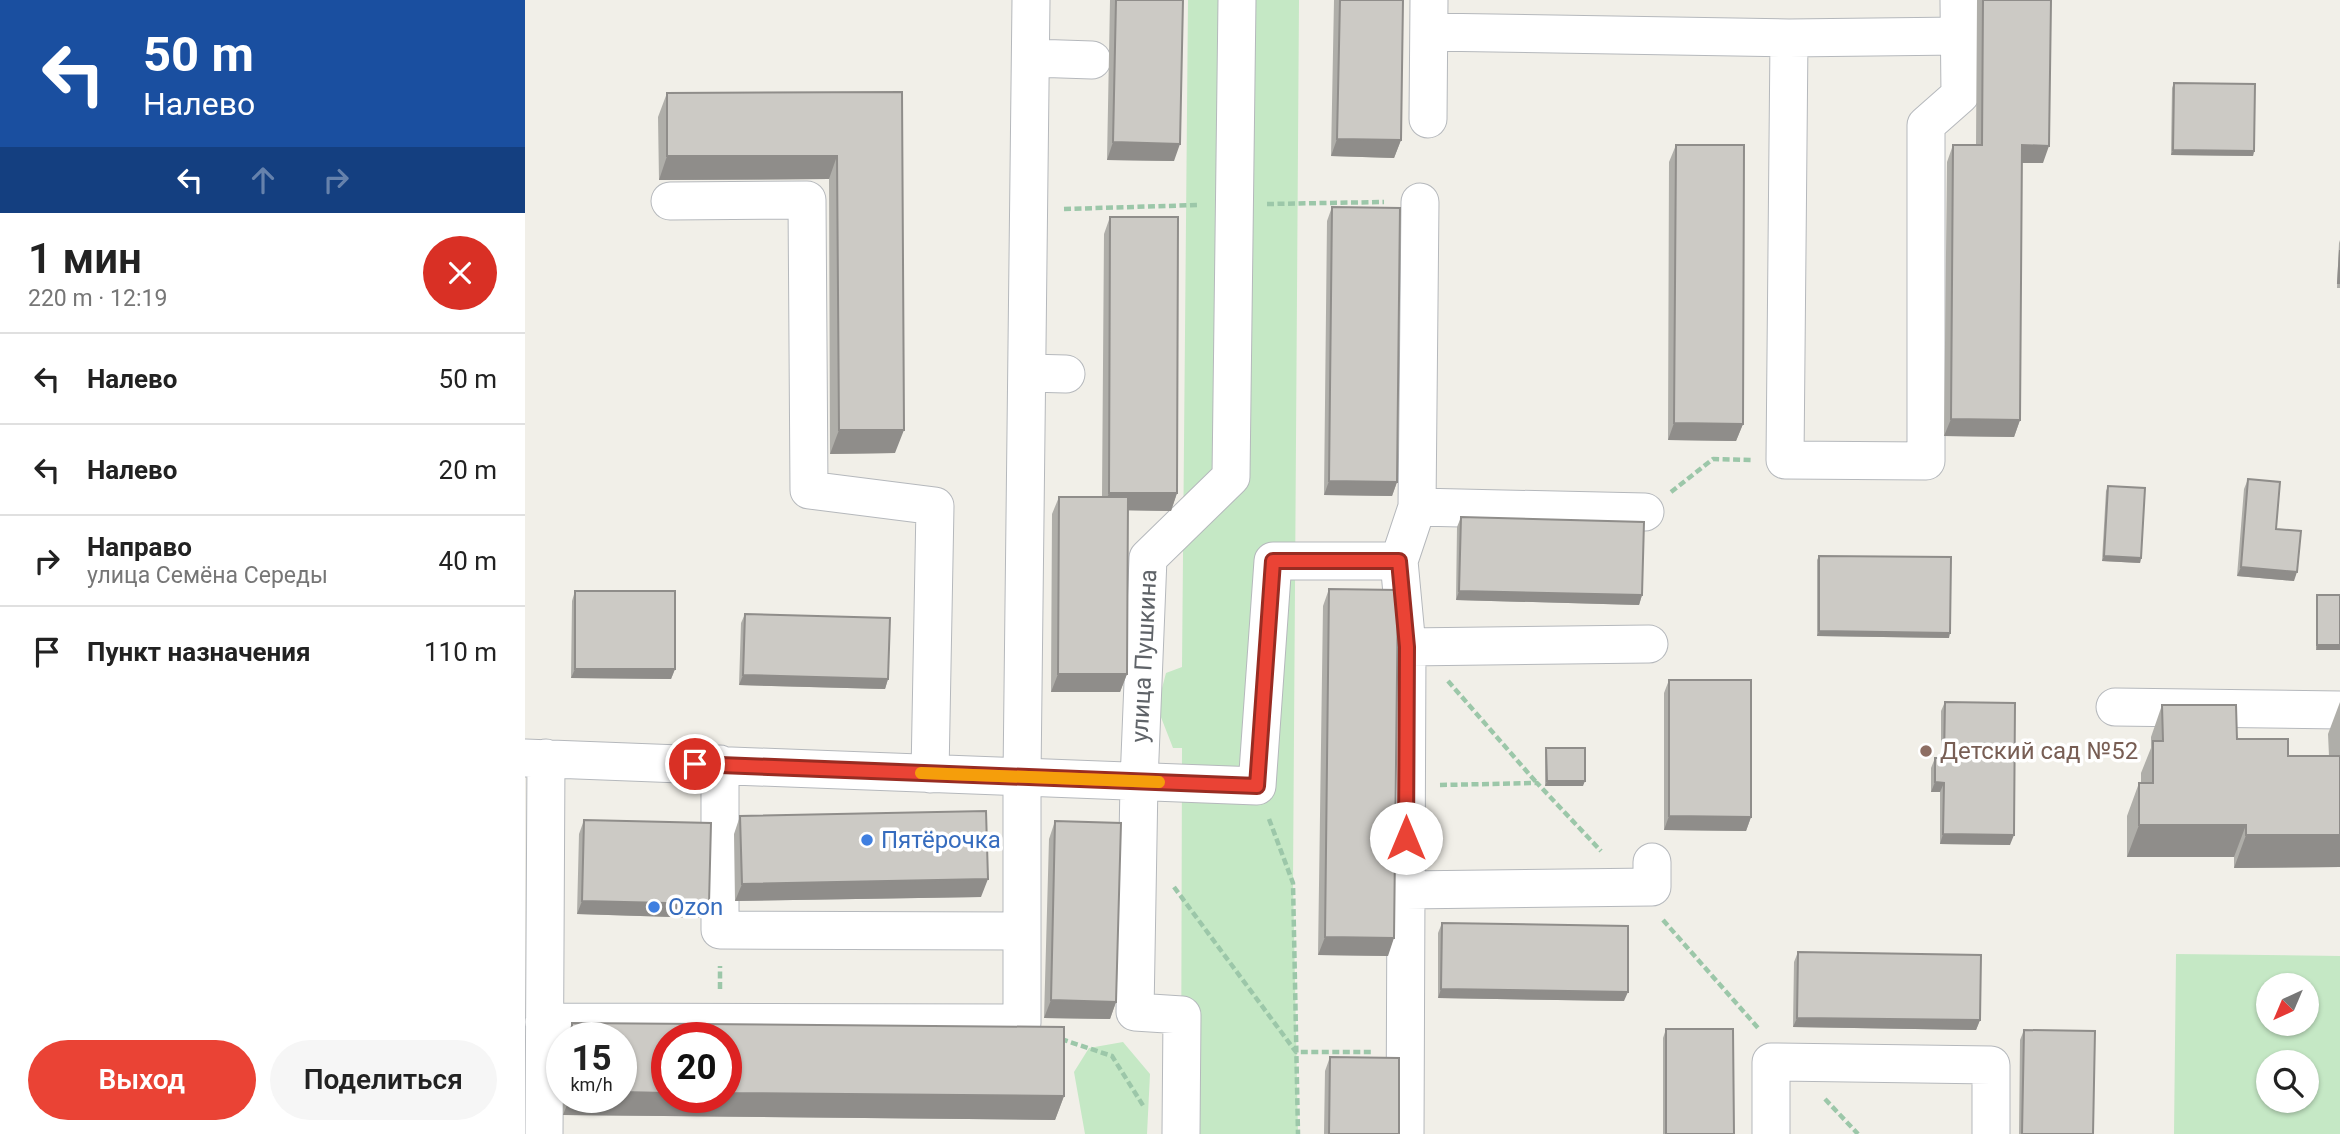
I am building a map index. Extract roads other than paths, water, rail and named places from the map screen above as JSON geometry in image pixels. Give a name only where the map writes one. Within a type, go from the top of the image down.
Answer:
[{"type":"street","points":[[544,1022],[1022,1023],[1022,777],[1031,0]]},
{"type":"street","name":"улица Пушкина","points":[[1181,1134],[1182,1015],[1135,1012],[1139,782],[1148,558],[1231,477],[1237,0]]},
{"type":"street","points":[[1789,38],[1784,460],[1926,461],[1926,125],[1960,96],[1959,0]]},
{"type":"street","points":[[1428,119],[1429,16],[1789,38],[1959,36]]},
{"type":"street","points":[[1032,58],[1092,60]]},
{"type":"street","points":[[670,201],[807,200],[809,490],[935,506],[930,774]]},
{"type":"street","points":[[1405,1134],[1406,890],[1413,647],[1399,561],[1417,507],[1420,201]]},
{"type":"street","points":[[1028,373],[1066,374]]},
{"type":"street","points":[[1417,507],[1645,512]]},
{"type":"street","points":[[544,1134],[544,1022],[536,758],[1257,786],[1273,561],[1399,561]]},
{"type":"street","points":[[1413,647],[1649,644]]},
{"type":"street","points":[[2115,707],[2340,710]]},
{"type":"street","points":[[720,764],[720,930],[1022,931]]},
{"type":"street","points":[[1406,890],[1652,887],[1653,862]]},
{"type":"street","points":[[1771,1134],[1771,1062],[1991,1065],[1991,1134]]},
{"type":"place","name":"Детский сад №52","points":[[1926,751]]},
{"type":"place","name":"Пятёрочка","points":[[867,840]]},
{"type":"place","name":"Ozon","points":[[654,907]]}]
